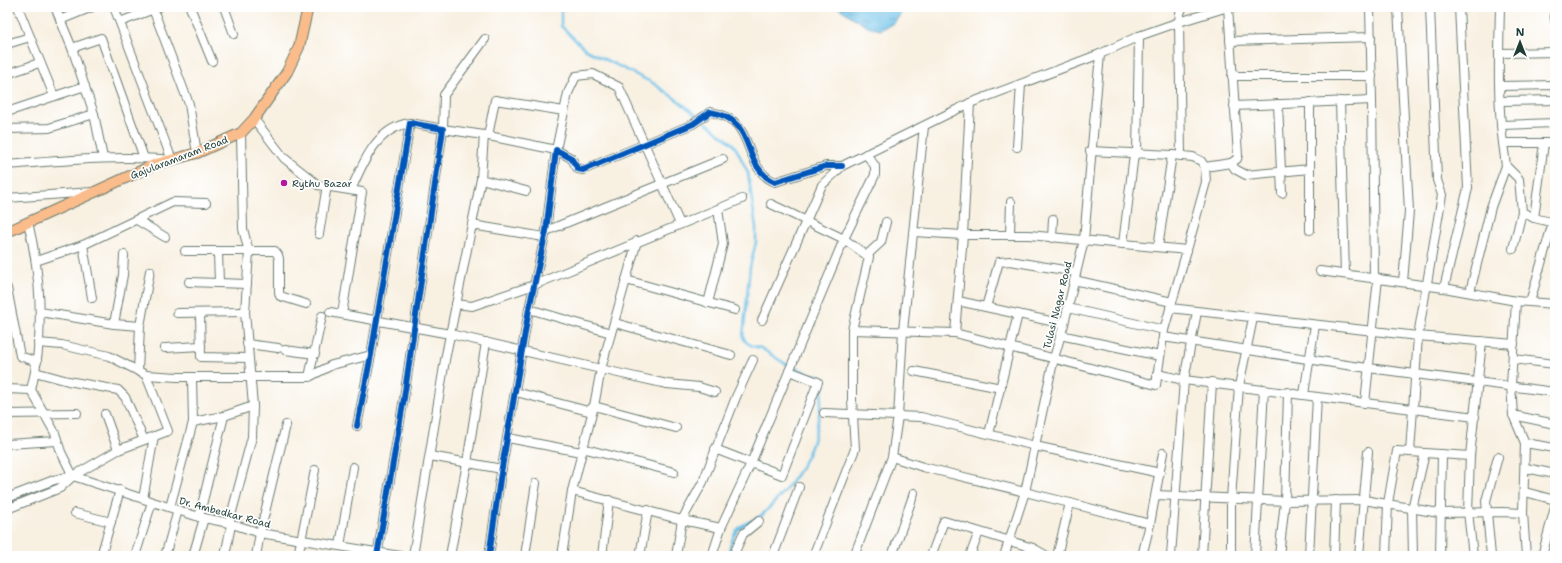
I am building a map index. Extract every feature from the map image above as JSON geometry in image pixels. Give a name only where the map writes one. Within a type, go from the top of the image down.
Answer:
[{"type":"main road","name":"Gajularamaram Road","points":[[7,232],[28,225],[74,200],[86,198],[156,164],[197,153],[241,133],[254,119],[288,72],[299,47],[308,7]]},
{"type":"main road","points":[[7,238],[28,225]]},
{"type":"street","points":[[18,7],[54,96]]},
{"type":"street","points":[[55,7],[72,48],[94,114],[103,158]]},
{"type":"street","points":[[60,20],[92,7]]},
{"type":"street","points":[[7,165],[103,158],[172,160],[114,7]]},
{"type":"street","points":[[190,7],[212,61]]},
{"type":"street","points":[[224,7],[234,34]]},
{"type":"street","points":[[1181,156],[1179,22],[1180,13],[1183,7]]},
{"type":"street","points":[[1205,166],[1231,163],[1237,159],[1238,155],[1228,7]]},
{"type":"street","points":[[762,320],[822,186],[842,166],[970,103],[1100,54],[1139,36],[1228,7],[1248,7]]},
{"type":"street","points":[[1365,403],[1376,278],[1370,7]]},
{"type":"street","points":[[1398,7],[1409,211],[1403,282]]},
{"type":"street","points":[[1410,452],[1418,336],[1428,285],[1442,195],[1437,180],[1430,7]]},
{"type":"street","points":[[1444,288],[1468,188],[1460,7]]},
{"type":"street","points":[[1470,292],[1491,207],[1506,166],[1501,125],[1500,101],[1500,7]]},
{"type":"street","points":[[1554,7],[1555,20]]},
{"type":"street","points":[[120,22],[156,8],[189,104],[197,153]]},
{"type":"street","points":[[1123,244],[1135,154],[1139,36]]},
{"type":"street","points":[[1230,41],[1371,36]]},
{"type":"street","points":[[7,44],[30,37]]},
{"type":"street","points":[[72,48],[101,38],[144,158]]},
{"type":"street","points":[[377,554],[404,398],[443,129],[444,96],[485,39]]},
{"type":"street","points":[[1499,53],[1555,52]]},
{"type":"street","name":"Tulasi Nagar Road","points":[[1004,556],[1025,492],[1054,358],[1064,324],[1084,240],[1090,151],[1100,54]]},
{"type":"street","points":[[7,74],[40,62]]},
{"type":"street","points":[[489,556],[529,309],[545,234],[556,150],[568,93],[576,76],[593,74],[619,87],[680,224]]},
{"type":"street","points":[[1232,76],[1372,76]]},
{"type":"street","points":[[1017,147],[1021,84]]},
{"type":"street","points":[[1500,86],[1555,85]]},
{"type":"street","points":[[7,112],[85,86]]},
{"type":"street","points":[[413,556],[450,334],[481,179],[486,135],[496,100],[564,111]]},
{"type":"street","points":[[1234,106],[1372,100]]},
{"type":"street","points":[[1500,101],[1555,100]]},
{"type":"street","points":[[1340,101],[1345,274]]},
{"type":"street","points":[[1310,102],[1310,230]]},
{"type":"street","points":[[955,333],[963,235],[970,103]]},
{"type":"street","points":[[1278,104],[1282,193]]},
{"type":"street","points":[[351,190],[362,165],[378,141],[397,127],[410,123],[486,135],[556,150],[571,158],[578,169],[583,170],[693,124],[710,112],[720,114],[740,127],[758,170],[764,177],[775,182],[826,166],[842,166]]},
{"type":"street","points":[[7,129],[49,128],[94,114]]},
{"type":"street","points":[[254,119],[284,158],[318,185],[327,185],[362,192],[342,314]]},
{"type":"street","points":[[357,426],[371,356],[410,123]]},
{"type":"street","points":[[1501,125],[1555,123]]},
{"type":"street","points":[[854,556],[892,457],[898,416],[903,331],[924,126]]},
{"type":"street","points":[[225,556],[230,524],[252,437],[253,406],[245,312],[249,252],[243,229],[241,133]]},
{"type":"street","points":[[1503,143],[1555,144]]},
{"type":"street","points":[[1534,218],[1544,143]]},
{"type":"street","points":[[852,330],[955,333],[1156,385],[1164,334],[1171,305],[1204,192],[1206,174],[1205,166],[1201,161],[1193,157],[1090,151]]},
{"type":"street","points":[[712,556],[721,528],[751,463],[844,239],[875,175],[875,166],[866,154]]},
{"type":"street","points":[[1158,247],[1172,155]]},
{"type":"street","points":[[472,225],[545,234],[723,159]]},
{"type":"street","points":[[1231,163],[1235,169],[1246,175],[1310,169]]},
{"type":"street","points":[[1506,166],[1519,179],[1522,212],[1512,249]]},
{"type":"street","points":[[481,179],[526,191]]},
{"type":"street","points":[[319,234],[327,185]]},
{"type":"street","points":[[7,198],[96,192]]},
{"type":"street","points":[[456,304],[472,306],[534,285],[637,241],[742,199]]},
{"type":"street","points":[[36,261],[83,245],[173,202],[206,203]]},
{"type":"street","points":[[1010,234],[1011,202]]},
{"type":"street","points":[[771,204],[844,239],[869,257],[852,330],[855,449],[813,556]]},
{"type":"street","points":[[708,303],[723,244],[718,209]]},
{"type":"street","points":[[1522,212],[1534,218],[1554,222],[1530,302]]},
{"type":"street","points":[[1052,238],[1053,218]]},
{"type":"street","points":[[137,220],[165,237]]},
{"type":"street","points":[[867,255],[881,242],[886,222]]},
{"type":"street","points":[[28,225],[36,261],[40,312],[37,362],[31,390],[57,440],[73,476]]},
{"type":"street","points":[[914,232],[963,235],[1010,234],[1187,250]]},
{"type":"street","points":[[562,556],[572,491],[581,452],[594,406],[601,369],[637,241]]},
{"type":"street","points":[[83,245],[92,298]]},
{"type":"street","points":[[185,251],[275,251],[278,255],[278,292],[280,296],[306,304]]},
{"type":"street","points":[[218,252],[219,283]]},
{"type":"street","points":[[114,324],[123,275],[124,255]]},
{"type":"street","points":[[986,307],[996,268],[999,262],[1003,261],[1075,276],[1197,312],[1418,336],[1514,344]]},
{"type":"street","points":[[1320,270],[1428,285],[1516,300],[1555,304]]},
{"type":"street","points":[[138,371],[140,326],[150,271]]},
{"type":"street","points":[[626,280],[735,310]]},
{"type":"street","points":[[189,282],[247,284]]},
{"type":"street","points":[[7,288],[20,356],[37,362]]},
{"type":"street","points":[[1516,300],[1511,385],[1514,415],[1525,443],[1526,468],[1523,514],[1526,556]]},
{"type":"street","points":[[958,301],[1064,324]]},
{"type":"street","points":[[1068,308],[1192,343],[1367,368],[1511,385],[1555,392]]},
{"type":"street","points":[[529,309],[611,333]]},
{"type":"street","points":[[40,312],[114,324],[140,326]]},
{"type":"street","points":[[176,313],[245,312]]},
{"type":"street","points":[[330,312],[414,329],[450,334],[667,384],[699,387],[715,392]]},
{"type":"street","points":[[1171,556],[1184,380],[1197,312]]},
{"type":"street","points":[[200,313],[201,358],[248,358]]},
{"type":"street","points":[[989,434],[1018,314]]},
{"type":"street","points":[[309,377],[322,316]]},
{"type":"street","points":[[1231,556],[1231,499],[1239,386],[1253,318]]},
{"type":"street","points":[[615,323],[731,355]]},
{"type":"street","points":[[1304,394],[1315,324]]},
{"type":"street","points":[[1060,335],[1160,356]]},
{"type":"street","points":[[1473,556],[1468,512],[1470,456],[1482,341]]},
{"type":"street","points":[[450,556],[467,463],[486,342]]},
{"type":"street","points":[[38,343],[62,345],[109,356],[146,375],[192,377],[309,377],[332,365],[371,356]]},
{"type":"street","points":[[247,344],[315,354]]},
{"type":"street","points":[[165,348],[201,346]]},
{"type":"street","points":[[1513,359],[1555,364]]},
{"type":"street","points":[[676,556],[682,520],[703,482],[736,397],[754,360]]},
{"type":"street","points":[[715,449],[782,475],[818,382],[790,367]]},
{"type":"street","points":[[914,371],[1001,388]]},
{"type":"street","points":[[35,372],[68,381],[118,390],[125,397],[144,440]]},
{"type":"street","points":[[1157,374],[1184,380],[1212,382],[1475,417]]},
{"type":"street","points":[[7,509],[60,488],[73,476],[118,450],[168,431],[146,375]]},
{"type":"street","points":[[170,507],[193,422],[192,377]]},
{"type":"street","points":[[1202,556],[1204,498],[1212,382]]},
{"type":"street","points":[[1255,556],[1264,389]]},
{"type":"street","points":[[7,390],[31,390]]},
{"type":"street","points":[[516,392],[588,411],[594,406]]},
{"type":"street","points":[[1279,556],[1285,502],[1288,392]]},
{"type":"street","points":[[1309,556],[1317,397]]},
{"type":"street","points":[[193,422],[224,416],[253,406]]},
{"type":"street","points":[[594,406],[676,428]]},
{"type":"street","points":[[7,414],[77,413]]},
{"type":"street","points":[[824,413],[920,417],[1035,446],[1160,473]]},
{"type":"street","points":[[105,414],[118,450]]},
{"type":"street","points":[[1514,415],[1555,424]]},
{"type":"street","points":[[194,556],[201,517],[224,416]]},
{"type":"street","points":[[256,556],[260,533],[286,425]]},
{"type":"street","points":[[143,499],[154,436]]},
{"type":"street","points":[[508,438],[581,452],[586,449],[674,472]]},
{"type":"street","points":[[7,444],[57,440]]},
{"type":"street","points":[[1525,443],[1555,448]]},
{"type":"street","points":[[1386,556],[1388,503],[1397,451],[1470,456]]},
{"type":"street","points":[[1359,556],[1368,452]]},
{"type":"street","points":[[1142,556],[1156,495],[1163,453]]},
{"type":"street","points":[[1413,556],[1412,509],[1425,453]]},
{"type":"street","points":[[1440,556],[1439,513],[1442,454]]},
{"type":"street","points":[[430,456],[502,469]]},
{"type":"street","points":[[1491,556],[1486,501],[1498,456]]},
{"type":"street","points":[[892,457],[923,467],[1150,524]]},
{"type":"street","points":[[340,546],[353,467]]},
{"type":"street","points":[[1526,468],[1555,474]]},
{"type":"street","points":[[298,556],[315,470]]},
{"type":"street","points":[[7,498],[54,480],[73,476]]},
{"type":"street","name":"Dr. Ambedkar Road","points":[[73,476],[178,510],[260,533],[340,546],[377,554],[400,556]]},
{"type":"street","points":[[525,556],[536,483]]},
{"type":"street","points":[[773,556],[799,487]]},
{"type":"street","points":[[101,556],[120,490]]},
{"type":"street","points":[[572,491],[682,520],[721,528]]},
{"type":"street","points":[[1525,492],[1555,500]]},
{"type":"street","points":[[892,556],[914,493]]},
{"type":"street","points":[[1156,495],[1285,502],[1312,500],[1364,500],[1439,513],[1488,512],[1523,514]]},
{"type":"street","points":[[602,556],[609,500]]},
{"type":"street","points":[[1334,556],[1336,500]]},
{"type":"street","points":[[135,556],[152,502]]},
{"type":"street","points":[[1057,556],[1070,503]]},
{"type":"street","points":[[1542,556],[1555,507]]},
{"type":"street","points":[[165,556],[178,510]]},
{"type":"street","points":[[640,556],[648,510]]},
{"type":"street","points":[[75,513],[111,522]]},
{"type":"street","points":[[733,556],[743,534],[759,521]]},
{"type":"street","points":[[931,556],[944,521],[1009,541],[1033,552],[1047,556]]},
{"type":"street","points":[[970,556],[979,532]]},
{"type":"water","points":[[837,7],[906,7],[894,23],[880,30],[866,26]]},
{"type":"waterway","points":[[561,7],[561,26],[586,50],[653,83],[680,102],[733,144],[748,173],[756,228],[756,242],[750,267],[743,337],[746,342],[752,346],[761,348],[784,363],[809,374],[817,375],[823,379],[821,401],[814,437],[801,468],[791,483],[763,514],[739,529],[733,537],[728,556]]},
{"type":"cycle path","points":[[489,556],[500,479],[529,309],[546,231],[556,150],[571,158],[578,169],[583,170],[693,124],[710,112],[725,116],[736,124],[743,133],[757,165],[764,175],[775,182],[826,166],[842,166]]},
{"type":"cycle path","points":[[357,426],[371,355],[410,123],[443,129],[404,398],[377,556]]},
{"type":"place","name":"Rythu Bazar","points":[[284,183]]}]
